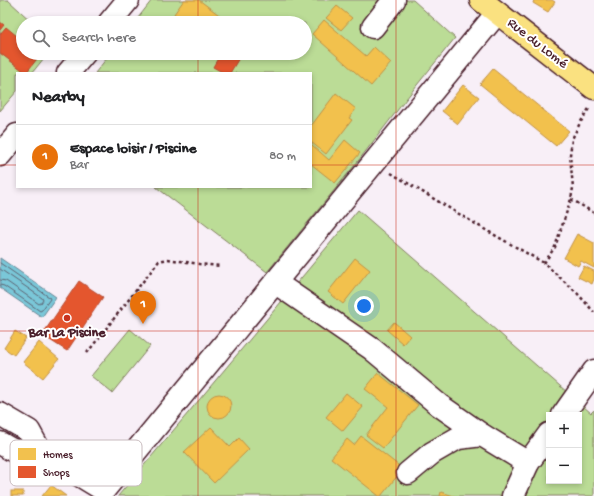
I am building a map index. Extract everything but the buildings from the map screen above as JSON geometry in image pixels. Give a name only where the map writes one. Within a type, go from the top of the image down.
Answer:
[{"type":"main road","name":"Rue du Lomé","points":[[489,7],[594,88]]},
{"type":"street","points":[[115,16],[128,0]]},
{"type":"street","points":[[372,27],[394,0]]},
{"type":"street","points":[[142,444],[375,162],[489,7]]},
{"type":"street","points":[[69,72],[79,60]]},
{"type":"street","points":[[0,155],[16,136]]},
{"type":"street","points":[[276,283],[372,349],[439,405],[482,435],[528,463]]},
{"type":"street","points":[[565,412],[594,371]]},
{"type":"street","points":[[0,414],[30,431],[34,440]]},
{"type":"street","points":[[408,472],[432,453],[458,438],[482,435]]},
{"type":"street","points":[[512,496],[528,463],[546,438]]},
{"type":"street","points":[[0,443],[10,449]]},
{"type":"street","points":[[97,486],[104,490],[107,486]]},
{"type":"path","points":[[544,263],[555,247],[571,199],[573,188],[570,155],[572,139],[594,101]]},
{"type":"path","points":[[375,162],[484,229],[544,263],[577,293],[594,312]]},
{"type":"path","points":[[571,199],[594,213]]},
{"type":"path","points":[[87,353],[159,261],[168,259],[220,266]]},
{"type":"green space","points":[[0,0],[8,0],[25,16],[16,16],[16,60],[42,60],[33,72],[16,72],[16,92],[0,111]]},
{"type":"green space","points":[[152,0],[413,0],[455,38],[355,165],[267,272],[157,188],[312,188],[312,72],[96,72],[105,60],[312,60],[312,16],[139,16]]},
{"type":"green space","points":[[358,210],[591,413],[594,410],[594,496],[118,496],[126,486],[142,486],[142,468]]},
{"type":"green space","points":[[130,329],[150,346],[112,393],[91,376]]},
{"type":"water","points":[[0,258],[56,297],[42,317],[0,288]]},
{"type":"place","name":"Bar La Piscine","points":[[67,318]]},
{"type":"place","name":"Espace loisir / Piscine","points":[[143,324]]}]
